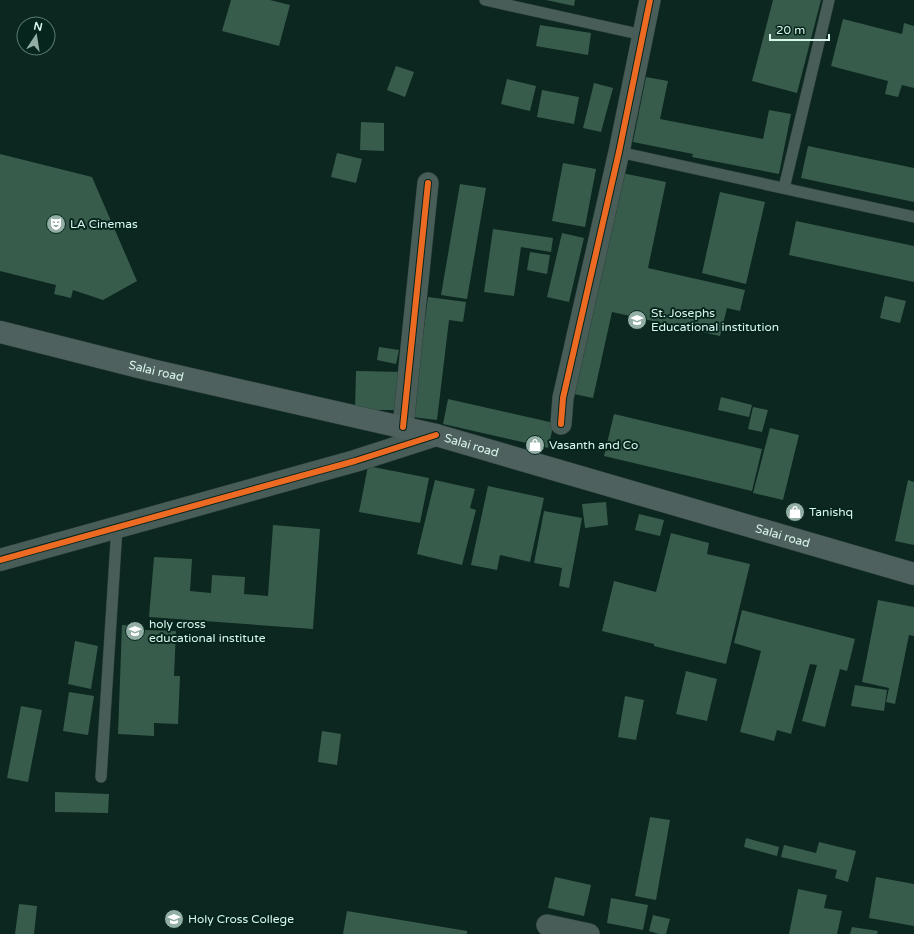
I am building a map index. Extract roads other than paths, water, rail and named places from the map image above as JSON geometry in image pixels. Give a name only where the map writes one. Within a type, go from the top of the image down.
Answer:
[{"type":"main road","name":"Salai road","points":[[0,332],[151,370],[436,435],[914,574]]},
{"type":"street","points":[[561,424],[563,398],[620,152],[650,0]]},
{"type":"street","points":[[403,427],[428,182]]},
{"type":"street","points":[[0,560],[355,461],[436,435]]},
{"type":"street","points":[[547,925],[589,934]]},
{"type":"lane","points":[[485,0],[643,35]]},
{"type":"lane","points":[[784,188],[829,0]]},
{"type":"lane","points":[[620,152],[914,217]]},
{"type":"lane","points":[[101,777],[117,528]]},
{"type":"place","name":"LA Cinemas","points":[[56,224]]},
{"type":"place","name":"St. Josephs Educational institution","points":[[637,320]]},
{"type":"place","name":"Vasanth and Co","points":[[535,445]]},
{"type":"place","name":"Tanishq","points":[[795,512]]},
{"type":"place","name":"holy cross educational institute","points":[[135,631]]},
{"type":"place","name":"Holy Cross College","points":[[174,919]]}]
